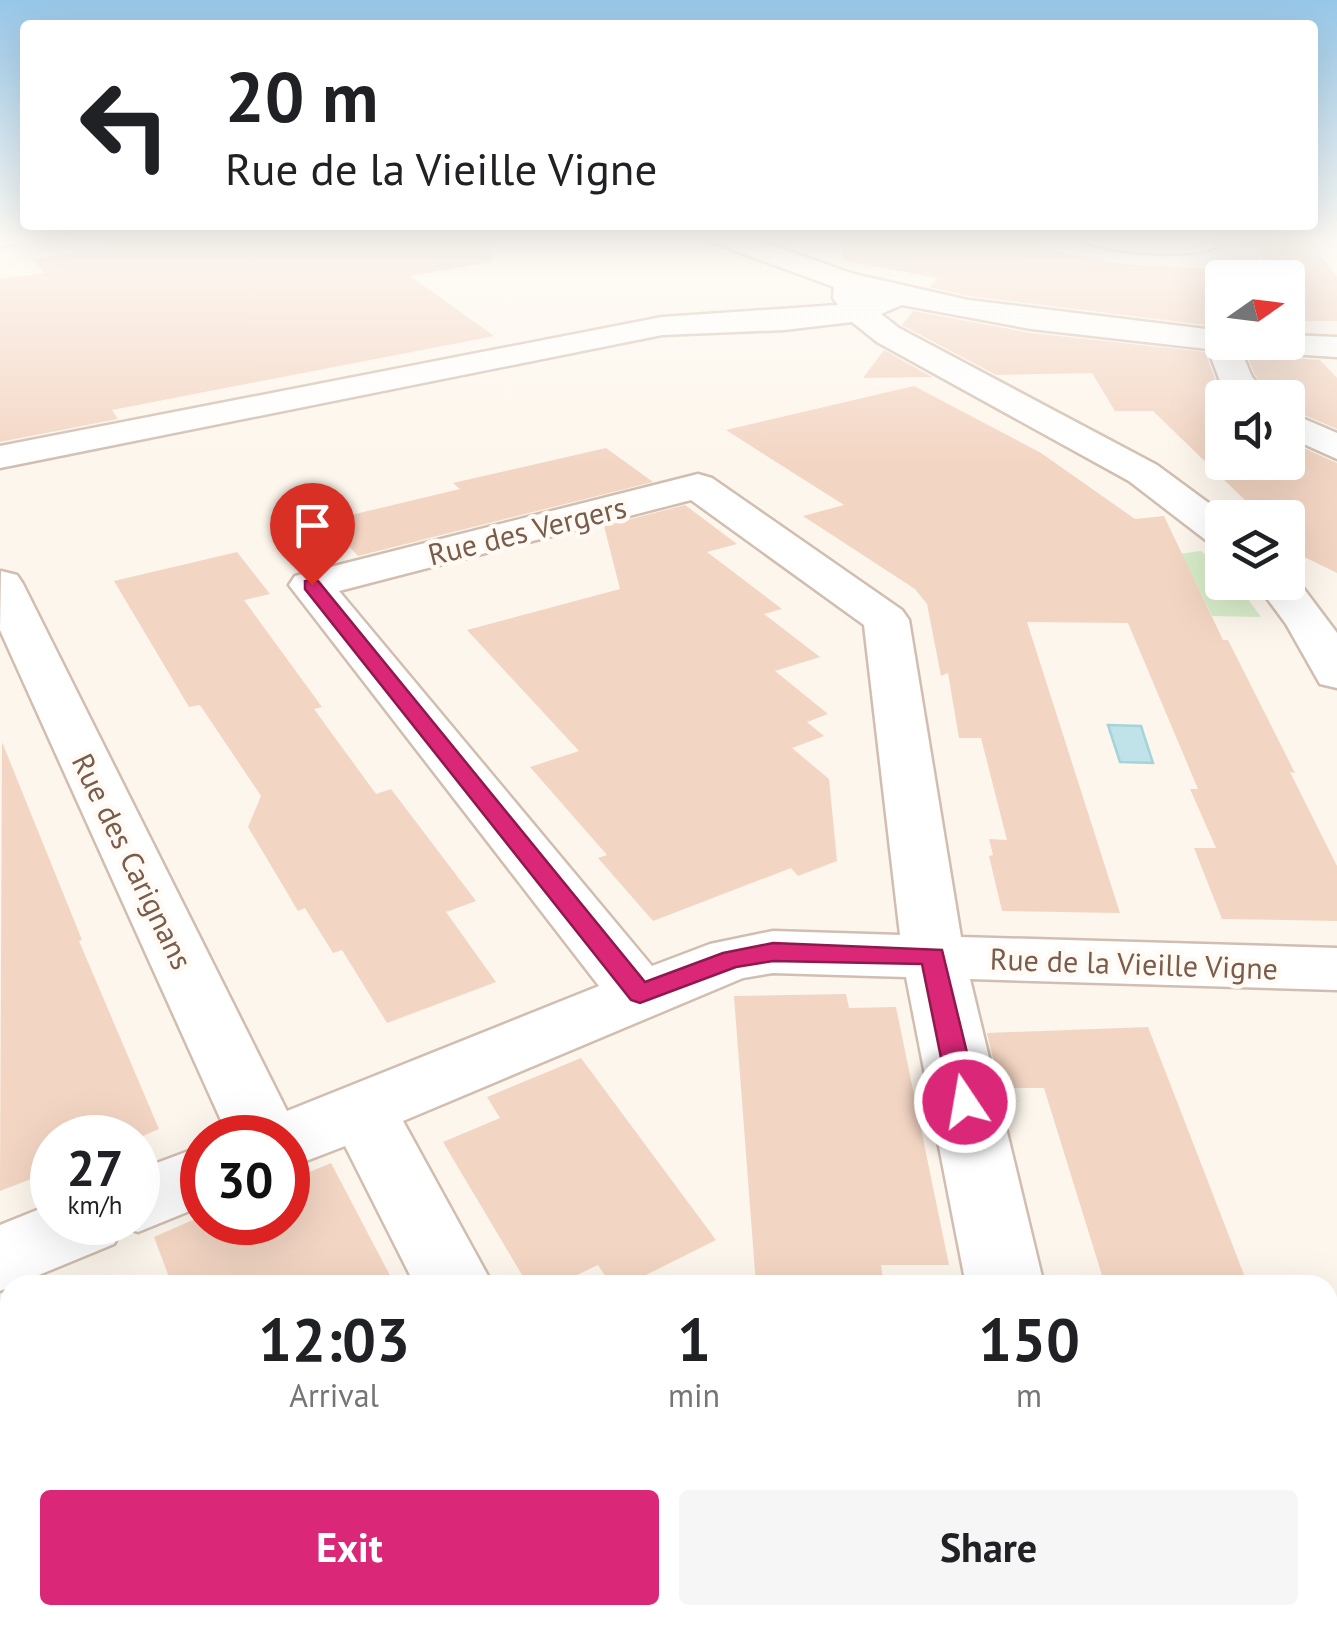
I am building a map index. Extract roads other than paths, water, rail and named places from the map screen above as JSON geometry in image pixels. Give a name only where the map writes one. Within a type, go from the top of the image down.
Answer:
[{"type":"street","points":[[0,457],[662,326],[784,321],[809,313]]},
{"type":"street","points":[[870,313],[907,348],[1143,473],[1205,519]]},
{"type":"street","points":[[1001,313],[1205,340]]},
{"type":"street","points":[[1305,345],[1337,347]]},
{"type":"street","points":[[1305,432],[1337,448]]},
{"type":"street","name":"Rue des Vergers","points":[[640,994],[312,585],[698,486],[886,620],[933,956]]},
{"type":"street","name":"Rue des Carignans","points":[[1,584],[254,1115]]},
{"type":"street","points":[[1291,600],[1337,674]]},
{"type":"street","name":"Rue de la Vieille Vigne","points":[[310,1131],[640,994],[732,959],[773,952],[1337,969]]},
{"type":"street","points":[[933,956],[1002,1275]]},
{"type":"street","points":[[362,1109],[449,1275]]},
{"type":"street","points":[[7,1266],[46,1245]]},
{"type":"water","points":[[1108,725],[1141,726],[1153,763],[1120,762]]}]
